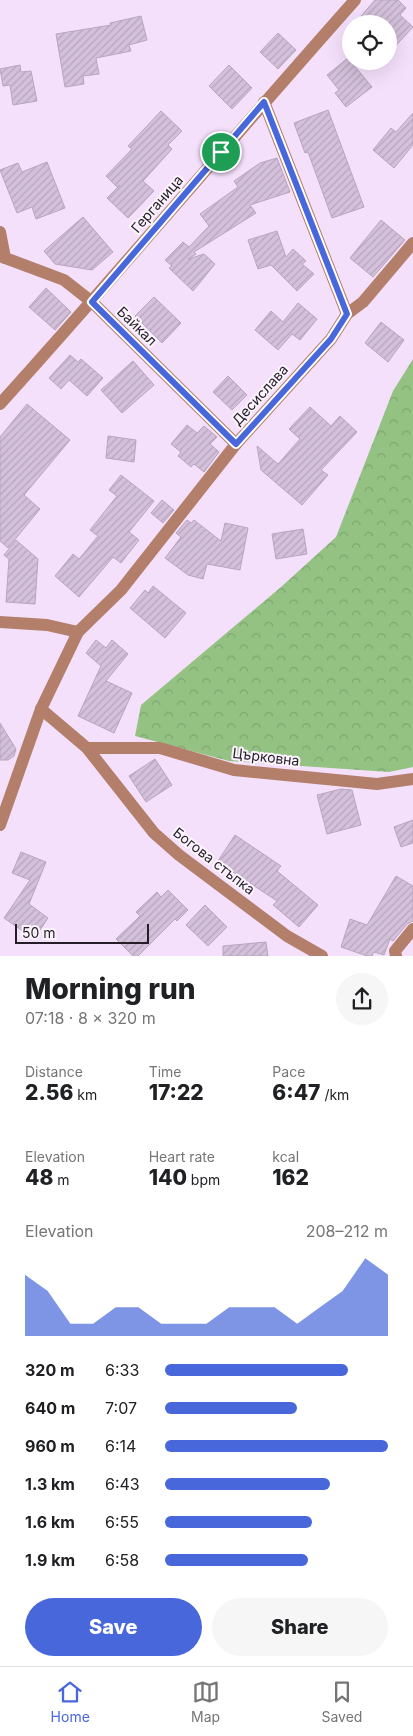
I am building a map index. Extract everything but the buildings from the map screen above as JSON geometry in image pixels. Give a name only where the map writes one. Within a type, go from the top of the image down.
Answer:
[{"type":"street","name":"Герганица","points":[[0,404],[92,302],[264,102],[355,0]]},
{"type":"street","points":[[264,102],[347,314]]},
{"type":"street","points":[[0,232],[2,257]]},
{"type":"street","name":"Десислава","points":[[78,632],[121,590],[236,444],[331,339],[347,314],[363,302],[413,243]]},
{"type":"street","name":"Байкал","points":[[2,257],[64,280],[92,302],[236,444]]},
{"type":"street","points":[[0,622],[47,625],[78,632],[41,710],[0,825]]},
{"type":"street","name":"Богова стъпка","points":[[41,710],[87,748],[154,833],[179,855],[288,936],[322,956]]},
{"type":"street","name":"Църковна","points":[[87,748],[160,748],[234,770],[378,784],[413,779]]},
{"type":"street","points":[[396,956],[395,950],[413,929]]},
{"type":"green space","points":[[413,359],[413,767],[389,772],[229,761],[135,736],[141,705],[281,587],[336,537],[393,391]]},
{"type":"route","points":[[264,102],[347,314],[331,339],[236,444],[92,302],[221,152],[264,102]]}]
